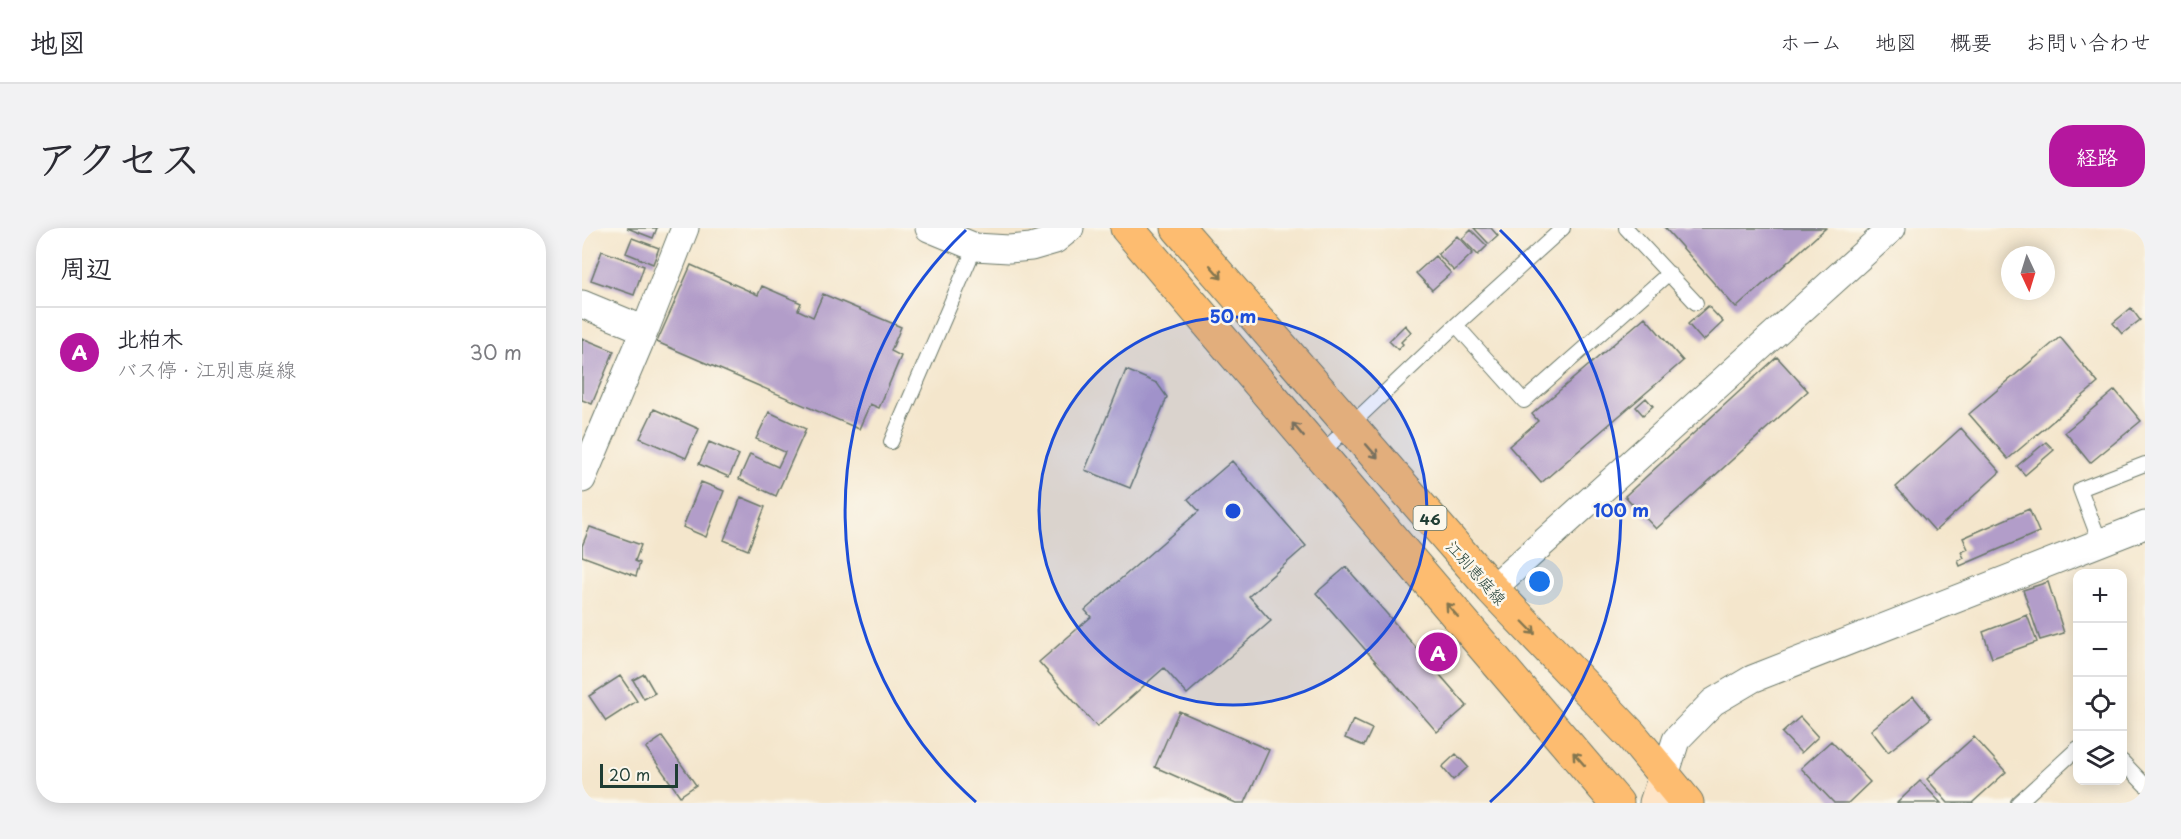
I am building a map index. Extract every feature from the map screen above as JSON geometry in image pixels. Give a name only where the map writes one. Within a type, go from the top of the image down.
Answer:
[{"type":"main road","name":"46","points":[[1127,228],[1617,803]]},
{"type":"main road","name":"江別恵庭線","points":[[1178,228],[1492,589],[1631,735],[1661,790],[1687,803]]},
{"type":"street","points":[[582,479],[685,228]]},
{"type":"street","points":[[929,228],[975,247],[1009,249],[1031,247],[1055,240],[1070,228]]},
{"type":"street","points":[[1492,589],[1892,228]]},
{"type":"street","points":[[582,304],[645,330]]},
{"type":"street","points":[[1661,790],[1676,740],[1713,702],[1752,679],[2145,525]]},
{"type":"lane","points":[[1319,455],[1456,325],[1563,228]]},
{"type":"lane","points":[[1626,228],[1696,303]]},
{"type":"lane","points":[[891,442],[975,247]]},
{"type":"lane","points":[[1456,325],[1524,401],[1669,273]]},
{"type":"lane","points":[[2100,542],[2080,489],[2145,464]]},
{"type":"lane","points":[[2018,803],[2073,753]]},
{"type":"lane","points":[[2127,766],[2145,785]]},
{"type":"building","points":[[627,228],[657,228],[653,238]]},
{"type":"building","points":[[1474,228],[1491,228],[1498,236],[1489,244]]},
{"type":"building","points":[[1665,228],[1826,228],[1736,308]]},
{"type":"building","points":[[1471,230],[1487,246],[1478,255],[1462,239]]},
{"type":"building","points":[[1457,236],[1473,253],[1454,271],[1438,254]]},
{"type":"building","points":[[632,238],[659,248],[653,264],[626,253]]},
{"type":"building","points":[[602,251],[644,266],[634,295],[591,280]]},
{"type":"building","points":[[1435,256],[1451,273],[1432,290],[1416,273]]},
{"type":"building","points":[[691,265],[758,295],[762,286],[801,303],[798,310],[813,317],[823,294],[901,327],[891,351],[901,356],[879,408],[870,404],[859,429],[657,342]]},
{"type":"building","points":[[1708,306],[1723,322],[1703,341],[1688,324]]},
{"type":"building","points":[[2131,308],[2140,320],[2122,334],[2113,323]]},
{"type":"building","points":[[1645,317],[1683,361],[1541,483],[1509,446],[1538,421],[1532,414]]},
{"type":"building","points":[[1405,325],[1411,332],[1401,342],[1403,344],[1398,350],[1389,341]]},
{"type":"building","points":[[2060,337],[2098,383],[2008,459],[1969,414]]},
{"type":"building","points":[[582,338],[614,351],[592,404],[582,400]]},
{"type":"building","points":[[1777,357],[1808,391],[1656,529],[1625,496]]},
{"type":"building","points":[[1126,370],[1157,383],[1167,397],[1130,488],[1085,470]]},
{"type":"building","points":[[2115,390],[2141,421],[2090,463],[2065,432]]},
{"type":"building","points":[[1646,398],[1653,406],[1643,415],[1636,407]]},
{"type":"building","points":[[654,409],[699,429],[686,458],[640,438]]},
{"type":"building","points":[[769,412],[806,429],[776,496],[739,479],[750,454],[778,467],[785,452],[756,439]]},
{"type":"building","points":[[1961,428],[2000,472],[1935,531],[1896,487]]},
{"type":"building","points":[[709,442],[739,455],[729,477],[699,464]]},
{"type":"building","points":[[2046,442],[2054,450],[2025,475],[2017,466]]},
{"type":"building","points":[[1232,461],[1306,546],[1249,596],[1271,621],[1187,694],[1164,668],[1097,727],[1039,662],[1091,617],[1085,610],[1199,511],[1188,499]]},
{"type":"building","points":[[701,482],[724,491],[706,537],[683,527]]},
{"type":"building","points":[[741,497],[765,507],[748,550],[724,540]]},
{"type":"building","points":[[2029,509],[2039,532],[1960,566],[1958,561],[1964,558],[1961,552],[1968,549],[1963,538]]},
{"type":"building","points":[[590,527],[641,545],[635,561],[640,563],[636,576],[582,556],[582,546]]},
{"type":"building","points":[[1346,567],[1467,706],[1437,732],[1316,593]]},
{"type":"building","points":[[2048,582],[2064,633],[2040,640],[2023,590]]},
{"type":"building","points":[[2027,615],[2037,642],[1992,658],[1983,632]]},
{"type":"building","points":[[644,674],[655,693],[644,699],[633,680]]},
{"type":"building","points":[[620,676],[637,701],[606,721],[589,696]]},
{"type":"building","points":[[1913,696],[1931,718],[1888,752],[1871,730]]},
{"type":"building","points":[[1179,711],[1269,750],[1245,803],[1236,803],[1155,767]]},
{"type":"building","points":[[1800,717],[1818,737],[1801,753],[1782,733]]},
{"type":"building","points":[[1353,720],[1372,729],[1364,746],[1345,738]]},
{"type":"building","points":[[662,737],[696,785],[680,796],[646,748]]},
{"type":"building","points":[[1974,737],[2006,772],[1972,803],[1948,803],[1927,779]]},
{"type":"building","points":[[1831,741],[1870,782],[1848,803],[1834,803],[1801,768]]},
{"type":"building","points":[[1456,754],[1468,767],[1453,780],[1442,767]]},
{"type":"building","points":[[1920,781],[1941,803],[1897,803]]},
{"type":"place","name":"北柏木","points":[[1438,652]]}]
